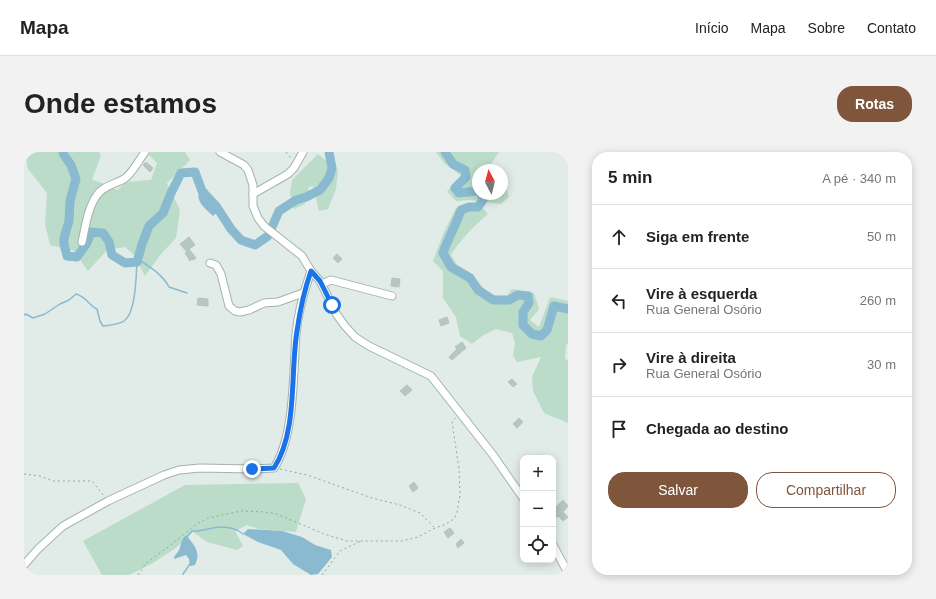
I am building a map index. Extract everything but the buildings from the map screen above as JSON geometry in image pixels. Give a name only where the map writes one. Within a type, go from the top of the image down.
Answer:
[{"type":"street","points":[[82,242],[86,220],[97,194],[108,185],[124,178],[145,152]]},
{"type":"street","points":[[220,152],[244,165],[252,177],[254,194],[253,206],[255,212],[264,226],[302,256],[311,271],[322,284],[337,315],[345,326],[355,337],[369,346],[431,376],[460,412],[520,494]]},
{"type":"street","points":[[254,194],[288,174],[296,165],[303,152]]},
{"type":"street","points":[[210,263],[216,265],[221,274],[229,306],[235,311],[240,312],[264,303],[278,302],[303,293]]},
{"type":"street","points":[[24,566],[38,548],[63,526],[108,501],[147,482],[178,470],[200,468],[274,468],[280,458],[287,434],[296,331],[303,293],[311,271]]},
{"type":"street","points":[[322,284],[331,280],[392,296]]},
{"type":"street","points":[[556,551],[568,573]]},
{"type":"path","points":[[286,152],[296,165]]},
{"type":"path","points":[[138,575],[146,563],[195,525],[208,518],[241,511],[277,514],[324,534],[347,541],[402,541],[418,537],[444,525],[454,519],[457,512],[460,495],[459,469],[452,422],[460,412]]},
{"type":"path","points":[[274,468],[307,475],[372,498],[400,505],[420,513],[435,528]]},
{"type":"path","points":[[24,474],[40,476],[53,481],[92,481],[108,501]]},
{"type":"path","points":[[322,575],[340,551],[362,541]]},
{"type":"green space","points":[[25,152],[99,152],[101,155],[92,180],[117,190],[127,182],[151,180],[157,163],[148,154],[151,152],[185,152],[190,160],[167,183],[180,210],[176,238],[161,254],[145,276],[134,255],[125,247],[107,250],[88,271],[74,251],[50,245],[45,224],[47,193],[28,169]]},
{"type":"green space","points":[[436,152],[499,152],[491,164],[472,164],[472,200],[506,200],[501,204],[471,200],[456,201],[447,191],[464,178],[444,163]]},
{"type":"green space","points":[[318,154],[338,170],[336,189],[328,209],[319,211],[313,186],[309,187],[305,204],[294,209],[290,193],[292,180]]},
{"type":"green space","points":[[456,208],[483,208],[488,214],[468,233],[451,255],[458,266],[471,273],[485,290],[504,300],[512,289],[534,293],[539,309],[530,320],[539,327],[550,297],[568,301],[568,344],[566,345],[565,359],[568,360],[568,423],[544,413],[533,391],[532,377],[541,357],[517,362],[513,356],[515,343],[512,333],[496,329],[482,336],[472,344],[460,336],[456,317],[443,298],[443,271],[433,261],[444,232]]},
{"type":"green space","points":[[298,483],[306,499],[296,532],[259,529],[247,525],[235,531],[243,546],[237,550],[207,542],[192,531],[177,547],[153,563],[133,573],[128,575],[102,575],[83,541],[185,485]]},
{"type":"water","points":[[201,188],[208,190],[208,195],[219,205],[221,209],[213,216],[199,200],[198,196]]},
{"type":"water","points":[[248,529],[282,531],[302,537],[315,545],[331,550],[332,557],[318,574],[311,575],[293,564],[281,550],[258,542],[243,534]]},
{"type":"water","points":[[186,535],[196,548],[198,556],[195,565],[190,566],[189,559],[186,555],[174,559]]},
{"type":"waterway","points":[[63,152],[71,165],[76,179],[70,201],[69,221],[64,238],[67,256],[77,257],[87,243],[91,232],[103,233],[109,242],[112,255],[125,263],[137,262],[149,226],[163,213],[181,173],[195,172],[202,191],[216,206],[231,229],[241,240],[255,245],[268,236],[279,211],[296,200],[320,190],[329,178],[332,168],[329,152]]},
{"type":"waterway","points":[[445,152],[453,164],[465,170],[466,177],[455,188],[459,193],[472,192]]},
{"type":"waterway","points":[[483,200],[478,207],[469,207],[461,210],[443,253],[451,267],[470,278],[478,290],[493,300],[509,300],[518,295],[528,296],[529,303],[523,312],[523,325],[532,334],[541,336],[547,330],[554,306],[568,309]]},
{"type":"waterway","points":[[138,259],[159,275],[169,287],[187,293]]},
{"type":"waterway","points":[[24,315],[26,314],[33,318],[45,314],[69,300],[76,294],[83,297],[97,309],[103,326],[122,322],[128,317],[133,303],[136,285],[137,262]]},
{"type":"waterway","points":[[187,537],[192,531],[217,527],[235,529],[243,534]]},
{"type":"waterway","points":[[183,575],[190,564]]},
{"type":"route","points":[[252,469],[274,468],[280,458],[284,446],[291,401],[296,331],[303,293],[311,271],[320,281],[332,305]]}]
